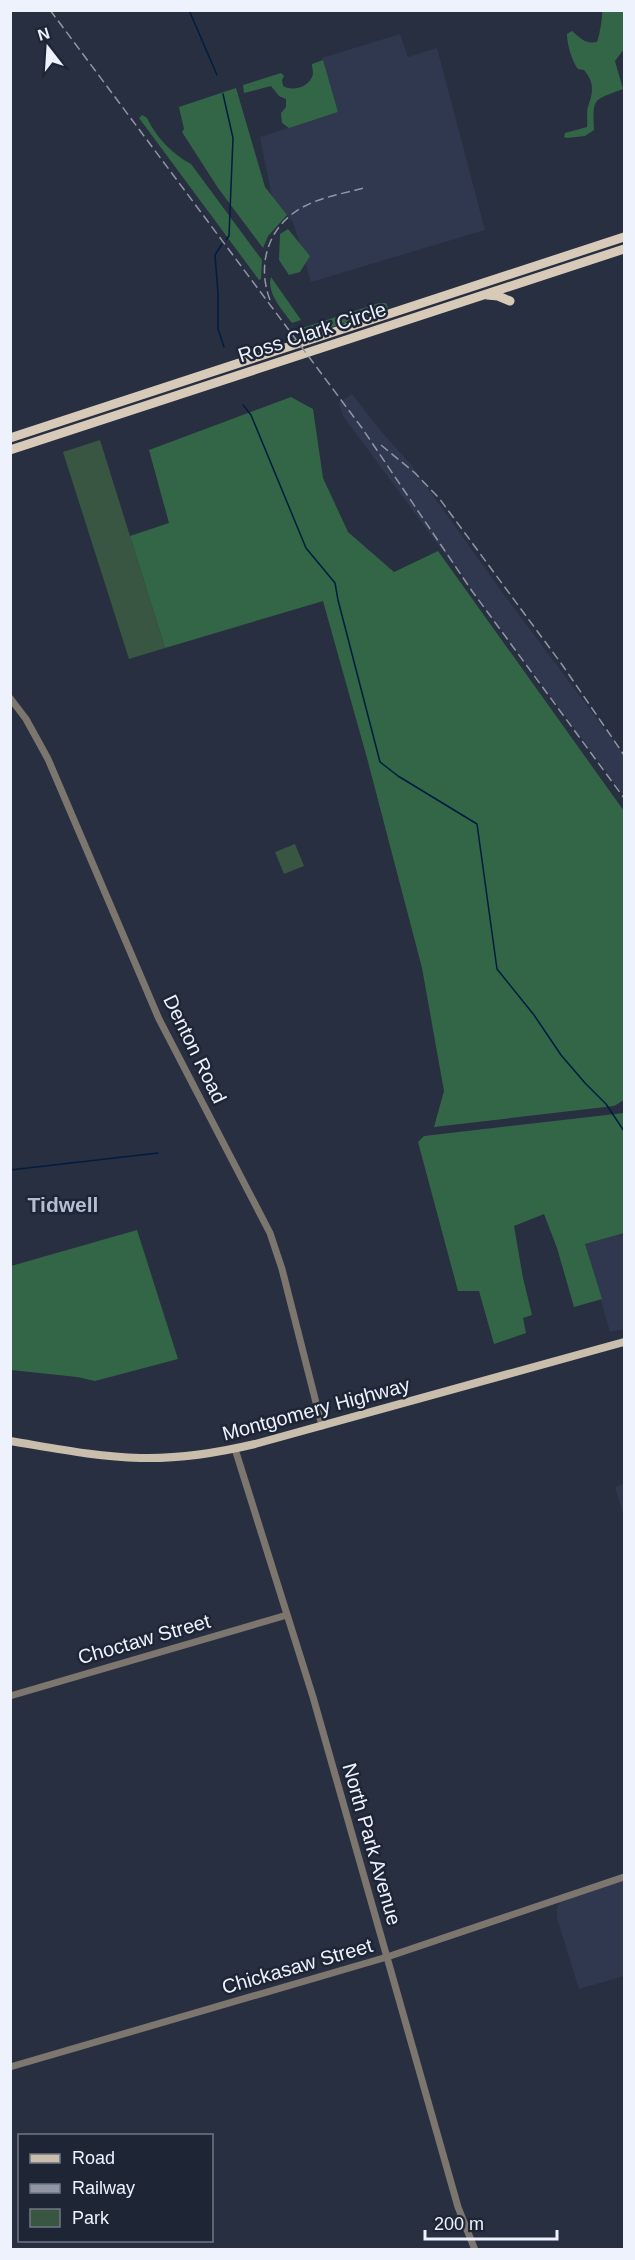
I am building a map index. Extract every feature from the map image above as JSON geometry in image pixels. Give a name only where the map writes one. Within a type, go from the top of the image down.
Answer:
[{"type":"highway","name":"Ross Clark Circle","points":[[10,438],[624,237]]},
{"type":"highway","name":"Ross Clark Circle","points":[[10,450],[624,249]]},
{"type":"highway","points":[[485,295],[498,296],[510,302]]},
{"type":"highway","points":[[46,427],[52,437]]},
{"type":"main road","name":"Montgomery Highway","points":[[10,1441],[138,1458],[196,1456],[235,1449],[322,1426],[624,1342]]},
{"type":"street","name":"Denton Road","points":[[10,698],[29,723],[48,759],[159,1019],[270,1233],[282,1269],[322,1426]]},
{"type":"street","name":"North Park Avenue","points":[[235,1449],[313,1697],[458,2207],[475,2250]]},
{"type":"street","name":"Choctaw Street","points":[[10,1696],[287,1615]]},
{"type":"street","name":"Chickasaw Street","points":[[10,2067],[387,1957],[624,1877]]},
{"type":"shaded area","points":[[400,34],[408,57],[437,48],[485,230],[311,282],[293,222],[272,197],[260,137],[338,112],[322,58]]},
{"type":"shaded area","points":[[352,394],[412,466],[502,592],[624,755],[624,796],[343,416],[339,403]]},
{"type":"shaded area","points":[[624,1233],[624,1329],[610,1332],[585,1244]]},
{"type":"shaded area","points":[[624,1484],[624,1516],[615,1487]]},
{"type":"shaded area","points":[[624,1880],[624,1976],[579,1989],[557,1918],[557,1907],[561,1901]]},
{"type":"green space","points":[[602,11],[624,11],[624,49],[615,61],[623,89],[596,102],[594,130],[585,136],[567,138],[564,137],[565,133],[587,127],[587,109],[592,88],[588,75],[584,70],[578,69],[574,62],[567,34],[572,31],[586,41],[597,42]]},
{"type":"green space","points":[[323,60],[338,112],[289,128],[282,123],[281,113],[286,107],[286,99],[279,96],[271,86],[244,93],[243,85],[281,73],[284,76],[283,86],[301,87],[313,74],[312,64]]},
{"type":"green space","points":[[236,88],[265,187],[287,215],[268,236],[263,248],[218,188],[182,132],[184,129],[179,107]]},
{"type":"green space","points":[[142,115],[147,118],[165,144],[191,164],[262,260],[261,279],[259,280],[139,118]]},
{"type":"green space","points":[[288,229],[310,256],[300,272],[289,275],[279,260],[280,234]]},
{"type":"green space","points":[[271,277],[301,320],[292,323],[280,307],[271,289]]},
{"type":"green space","points":[[379,303],[386,303],[388,307],[386,310],[300,337],[296,330]]},
{"type":"green space","points":[[291,397],[313,409],[323,478],[348,532],[394,572],[438,551],[624,811],[624,1100],[614,1106],[434,1127],[444,1091],[422,968],[323,601],[165,648],[130,536],[169,523],[149,450]]},
{"type":"green space","points":[[100,440],[165,648],[129,659],[63,452]]},
{"type":"green space","points":[[295,844],[304,866],[284,874],[275,852]]},
{"type":"green space","points":[[624,1113],[624,1233],[585,1244],[602,1299],[574,1307],[557,1248],[544,1214],[514,1226],[532,1315],[523,1318],[526,1333],[494,1344],[479,1291],[458,1291],[418,1142],[424,1136]]},
{"type":"green space","points":[[137,1230],[178,1359],[95,1381],[11,1370],[11,1266]]},
{"type":"waterway","points":[[189,10],[217,75]]},
{"type":"waterway","points":[[223,94],[233,138],[229,236],[226,240]]},
{"type":"waterway","points":[[222,244],[215,255],[218,329],[224,347]]},
{"type":"waterway","points":[[243,405],[251,415],[306,548],[335,583],[380,762],[398,776],[477,824],[497,969],[534,1015],[561,1055],[606,1104],[624,1131]]},
{"type":"waterway","points":[[10,1170],[158,1153]]},
{"type":"railway","points":[[50,10],[362,428],[472,591],[624,798]]},
{"type":"railway","points":[[270,300],[264,272],[265,259],[274,234],[282,223],[312,203],[367,187]]},
{"type":"railway","points":[[381,445],[415,473],[439,498],[563,666],[624,755]]},
{"type":"district","name":"Tidwell","points":[[63,1205]]}]
